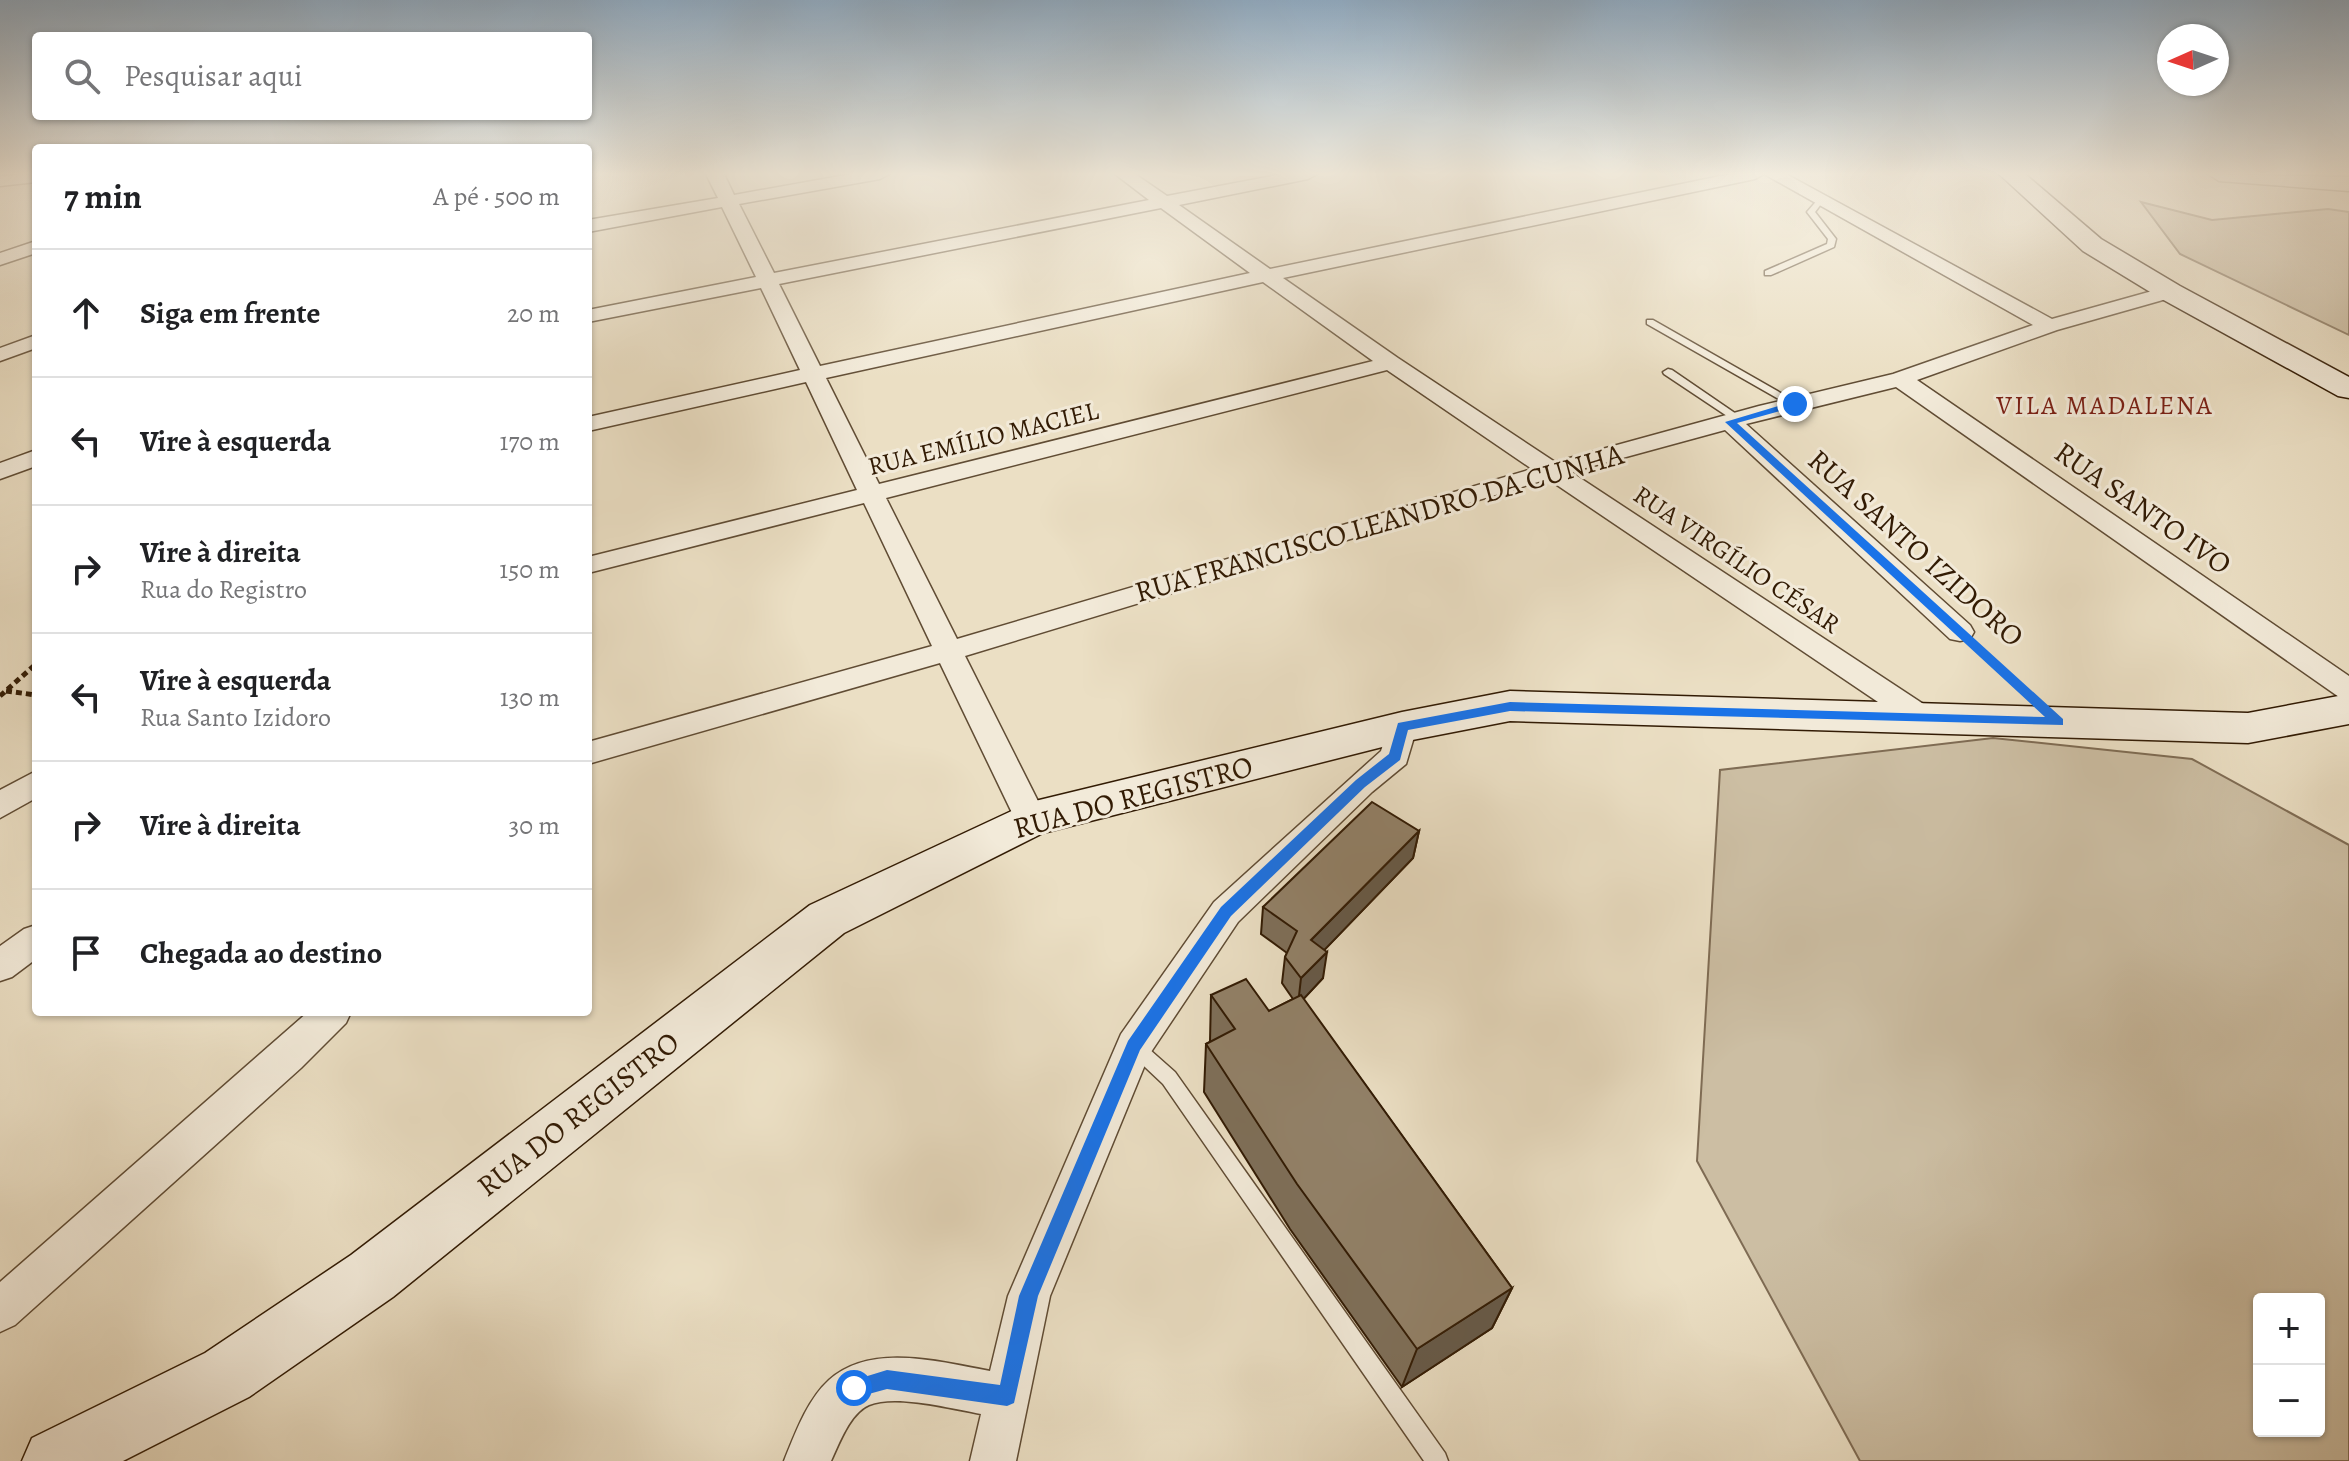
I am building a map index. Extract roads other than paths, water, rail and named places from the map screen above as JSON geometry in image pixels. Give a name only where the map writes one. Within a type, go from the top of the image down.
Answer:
[{"type":"main road","points":[[2089,242],[2170,292],[2349,389]]},
{"type":"main road","name":"RUA DO REGISTRO","points":[[55,1461],[227,1375],[372,1276],[827,919],[1031,819],[1402,727],[1510,706],[2248,728],[2349,709]]},
{"type":"street","points":[[747,242],[1031,819]]},
{"type":"street","points":[[592,315],[964,242]]},
{"type":"street","name":"RUA VIRGÍLIO CÉSAR","points":[[1220,242],[1390,363],[1923,718]]},
{"type":"street","points":[[592,423],[1431,242]]},
{"type":"street","points":[[1897,242],[2050,326]]},
{"type":"street","points":[[0,259],[32,248]]},
{"type":"street","name":"RUA FRANCISCO LEANDRO DA CUNHA","points":[[592,755],[1553,470],[1795,404],[1900,379],[2050,326],[2170,292]]},
{"type":"street","points":[[0,355],[32,343]]},
{"type":"street","name":"RUA EMÍLIO MACIEL","points":[[592,564],[1390,363]]},
{"type":"street","name":"RUA SANTO IVO","points":[[1900,379],[2349,690]]},
{"type":"street","name":"RUA SANTO IZIDORO","points":[[1735,421],[1960,632]]},
{"type":"street","points":[[0,472],[32,459]]},
{"type":"street","points":[[993,1461],[1029,1296],[1134,1046],[1226,912],[1361,784],[1395,756],[1402,727]]},
{"type":"street","points":[[0,806],[32,786]]},
{"type":"street","points":[[0,966],[32,942]]},
{"type":"street","points":[[0,1310],[288,1056],[329,1016]]},
{"type":"street","points":[[807,1461],[830,1415],[854,1388],[887,1379],[1007,1396]]},
{"type":"lane","points":[[1768,273],[1831,242]]},
{"type":"lane","points":[[1650,322],[1795,404]]},
{"type":"lane","points":[[1668,372],[1735,421]]},
{"type":"lane","points":[[1134,1046],[1169,1078],[1437,1461]]},
{"type":"district","name":"VILA MADALENA","points":[[2105,405]]}]
